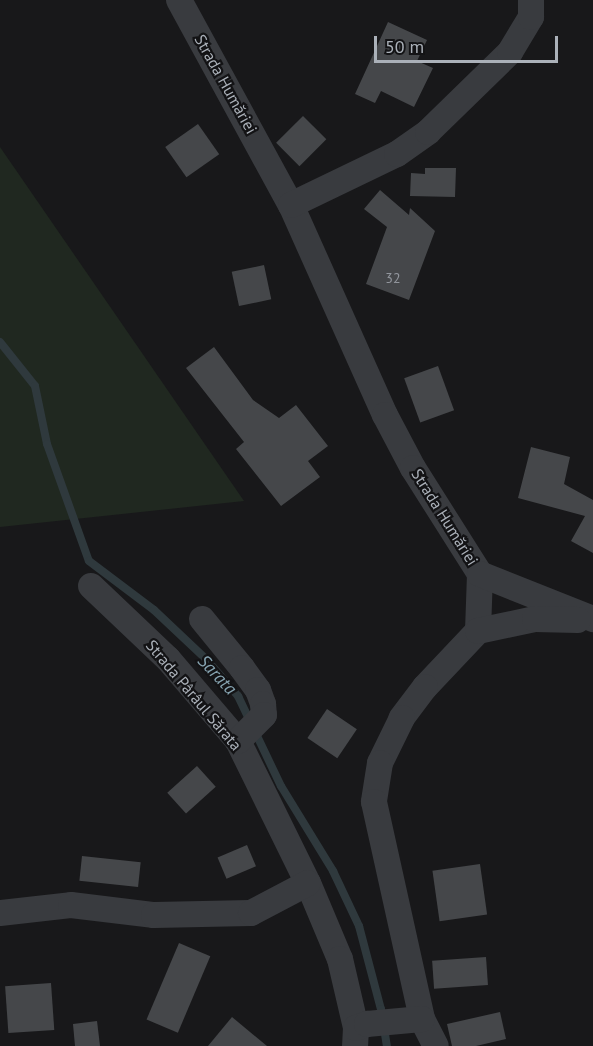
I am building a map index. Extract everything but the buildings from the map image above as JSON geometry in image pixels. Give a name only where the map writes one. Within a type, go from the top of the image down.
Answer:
[{"type":"street","name":"Strada Humăriei","points":[[179,0],[291,205],[385,415],[413,468],[480,574],[478,631]]},
{"type":"street","points":[[291,205],[397,153],[428,132],[510,52],[531,17],[531,0]]},
{"type":"street","points":[[480,574],[593,620]]},
{"type":"street","name":"Strada Pârâul Sărata","points":[[91,586],[248,731],[340,959],[359,1033]]},
{"type":"street","points":[[202,619],[258,690],[263,704],[248,731]]},
{"type":"street","points":[[436,1046],[422,1019],[374,802],[380,763],[402,718],[425,687],[478,631],[535,619],[593,620]]},
{"type":"street","points":[[0,913],[71,905],[154,915],[251,913],[308,883]]},
{"type":"street","points":[[359,1033],[422,1019]]},
{"type":"shaded area","points":[[0,147],[244,501],[0,527]]},
{"type":"waterway","name":"Sarata","points":[[0,342],[35,386],[47,444],[89,561],[154,610],[207,660],[238,696],[281,786],[333,871],[359,926],[381,1009],[387,1046]]}]
